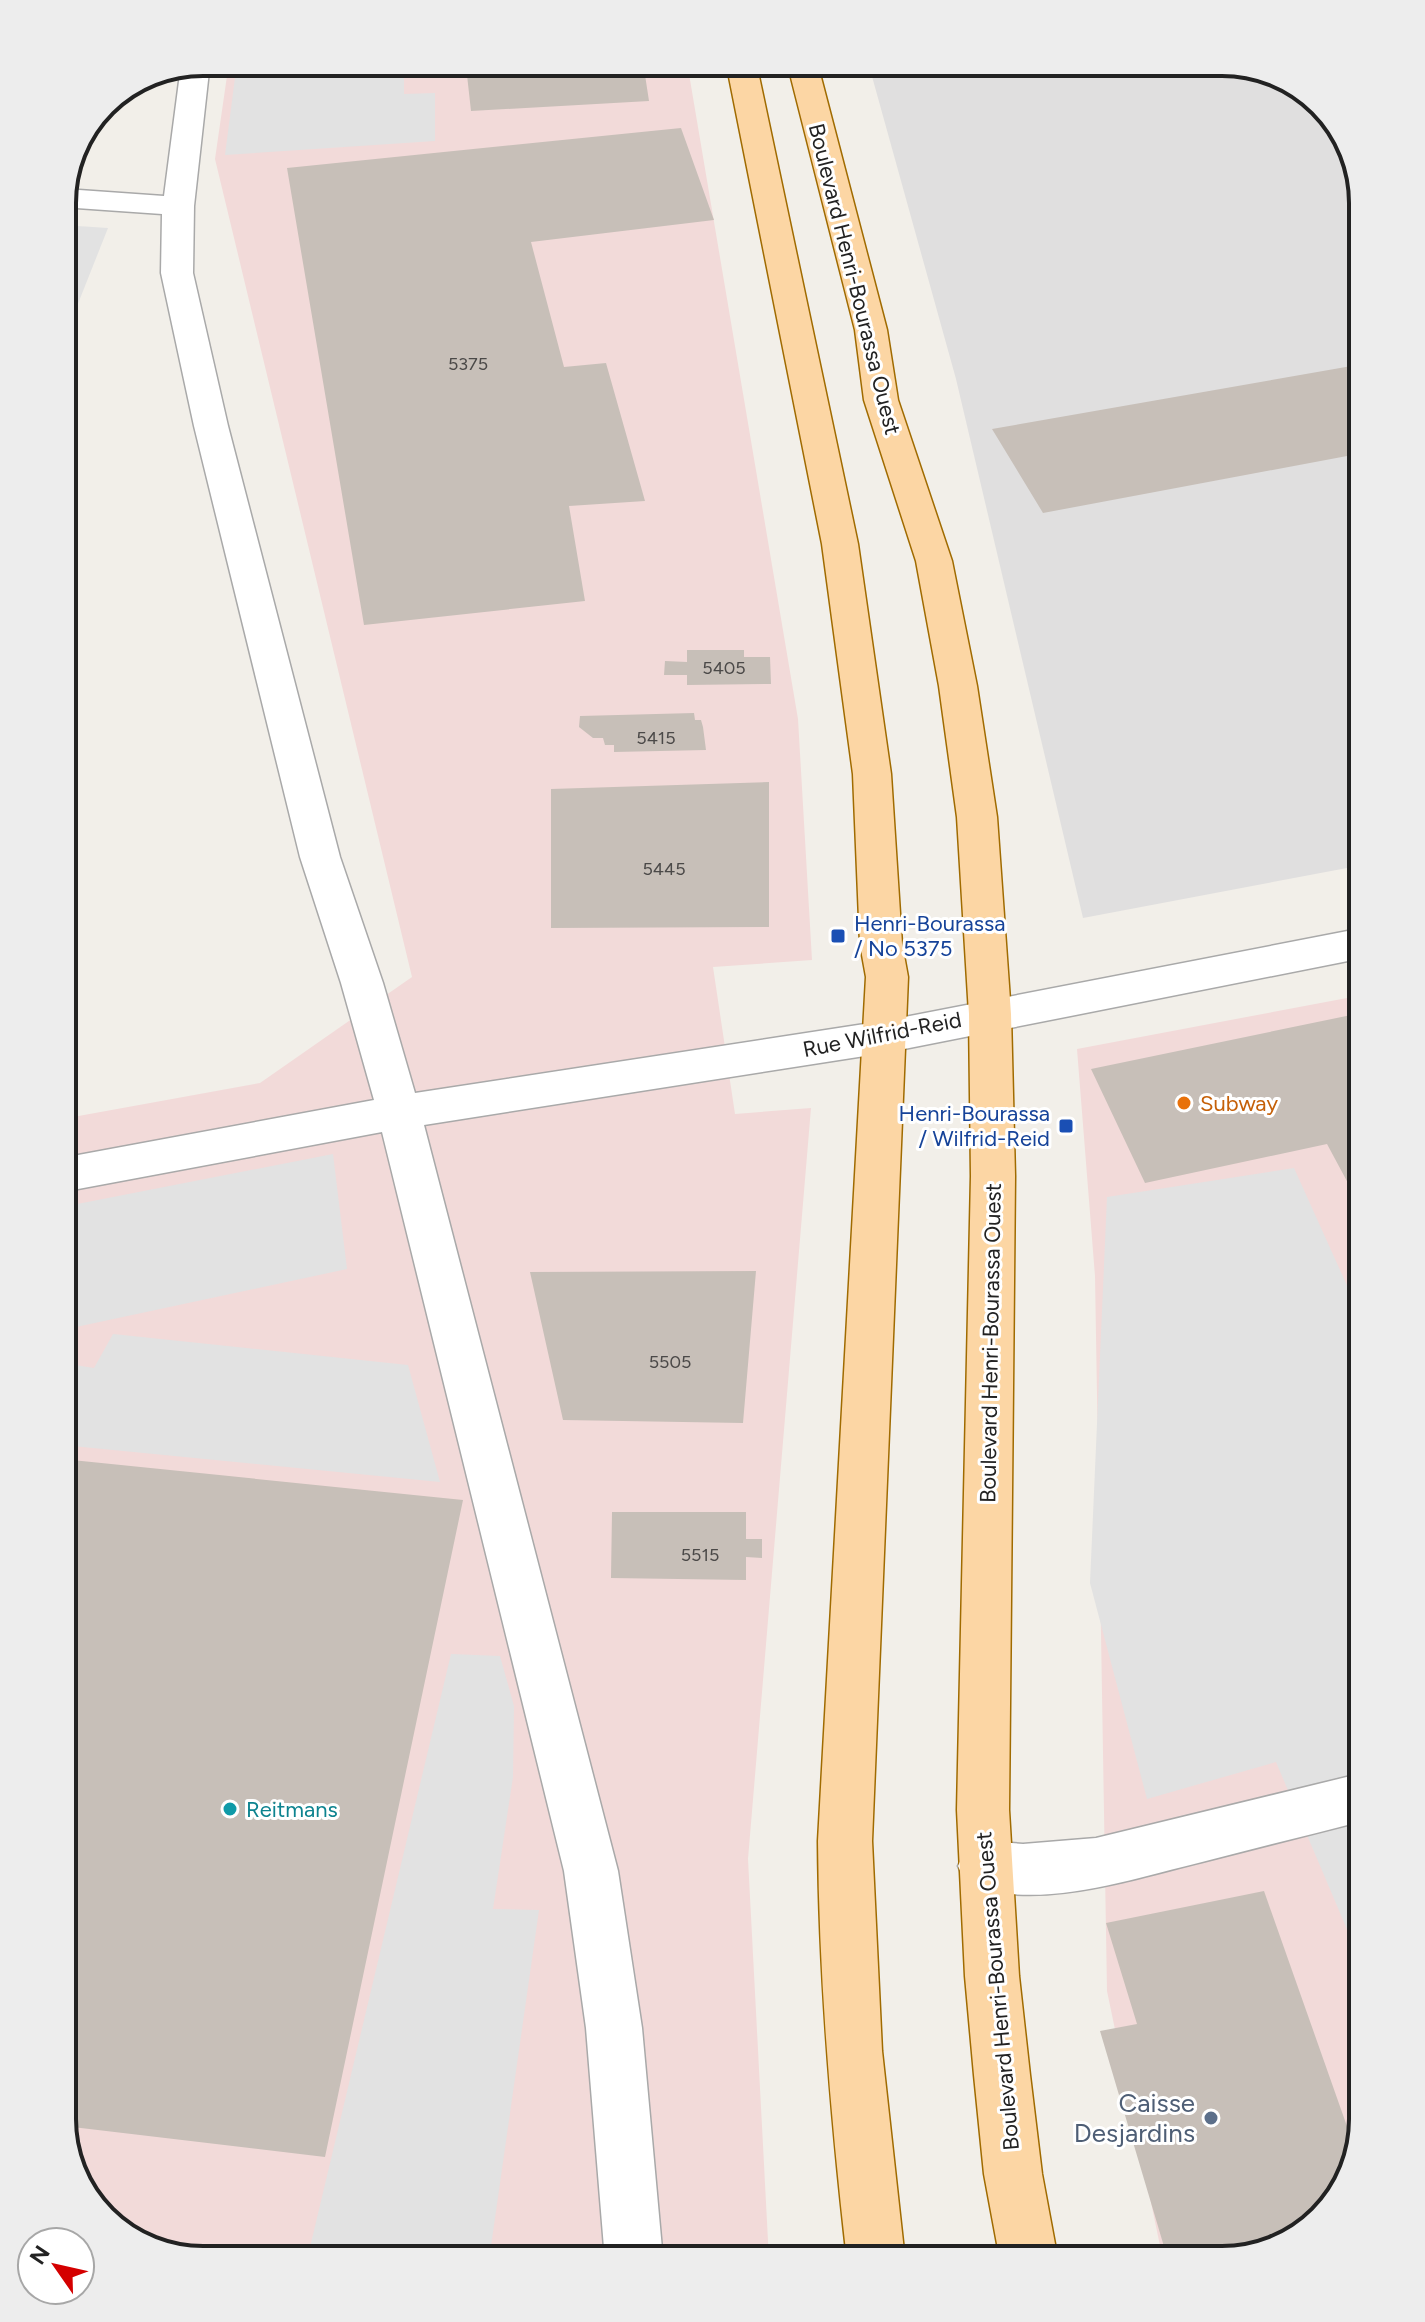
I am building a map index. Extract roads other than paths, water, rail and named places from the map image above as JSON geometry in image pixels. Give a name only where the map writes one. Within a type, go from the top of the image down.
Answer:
[{"type":"main road","points":[[744,76],[833,502],[854,632],[872,774],[881,944],[887,977],[845,1841],[845,1915],[857,2088],[874,2246]]},
{"type":"main road","name":"Boulevard Henri-Bourassa Ouest","points":[[806,76],[871,330],[881,400],[934,561],[977,817],[990,1014],[993,1283],[983,1680],[985,1866],[1002,2075],[1013,2174],[1026,2246]]},
{"type":"street","points":[[194,77],[178,206],[177,273],[211,426],[320,857],[362,983],[398,1112],[591,1871],[614,2028],[633,2246]]},
{"type":"street","points":[[76,199],[178,206]]},
{"type":"street","name":"Rue Wilfrid-Reid","points":[[76,1172],[398,1112],[884,1037],[1349,946]]},
{"type":"street","points":[[985,1866],[1023,1869],[1096,1863],[1349,1800]]},
{"type":"place","name":"Henri-Bourassa / No 5375","points":[[838,936]]},
{"type":"place","name":"Subway","points":[[1184,1103]]},
{"type":"place","name":"Henri-Bourassa / Wilfrid-Reid","points":[[1066,1126]]},
{"type":"place","name":"Reitmans","points":[[230,1809]]},
{"type":"place","name":"Caisse Desjardins","points":[[1211,2118]]}]
